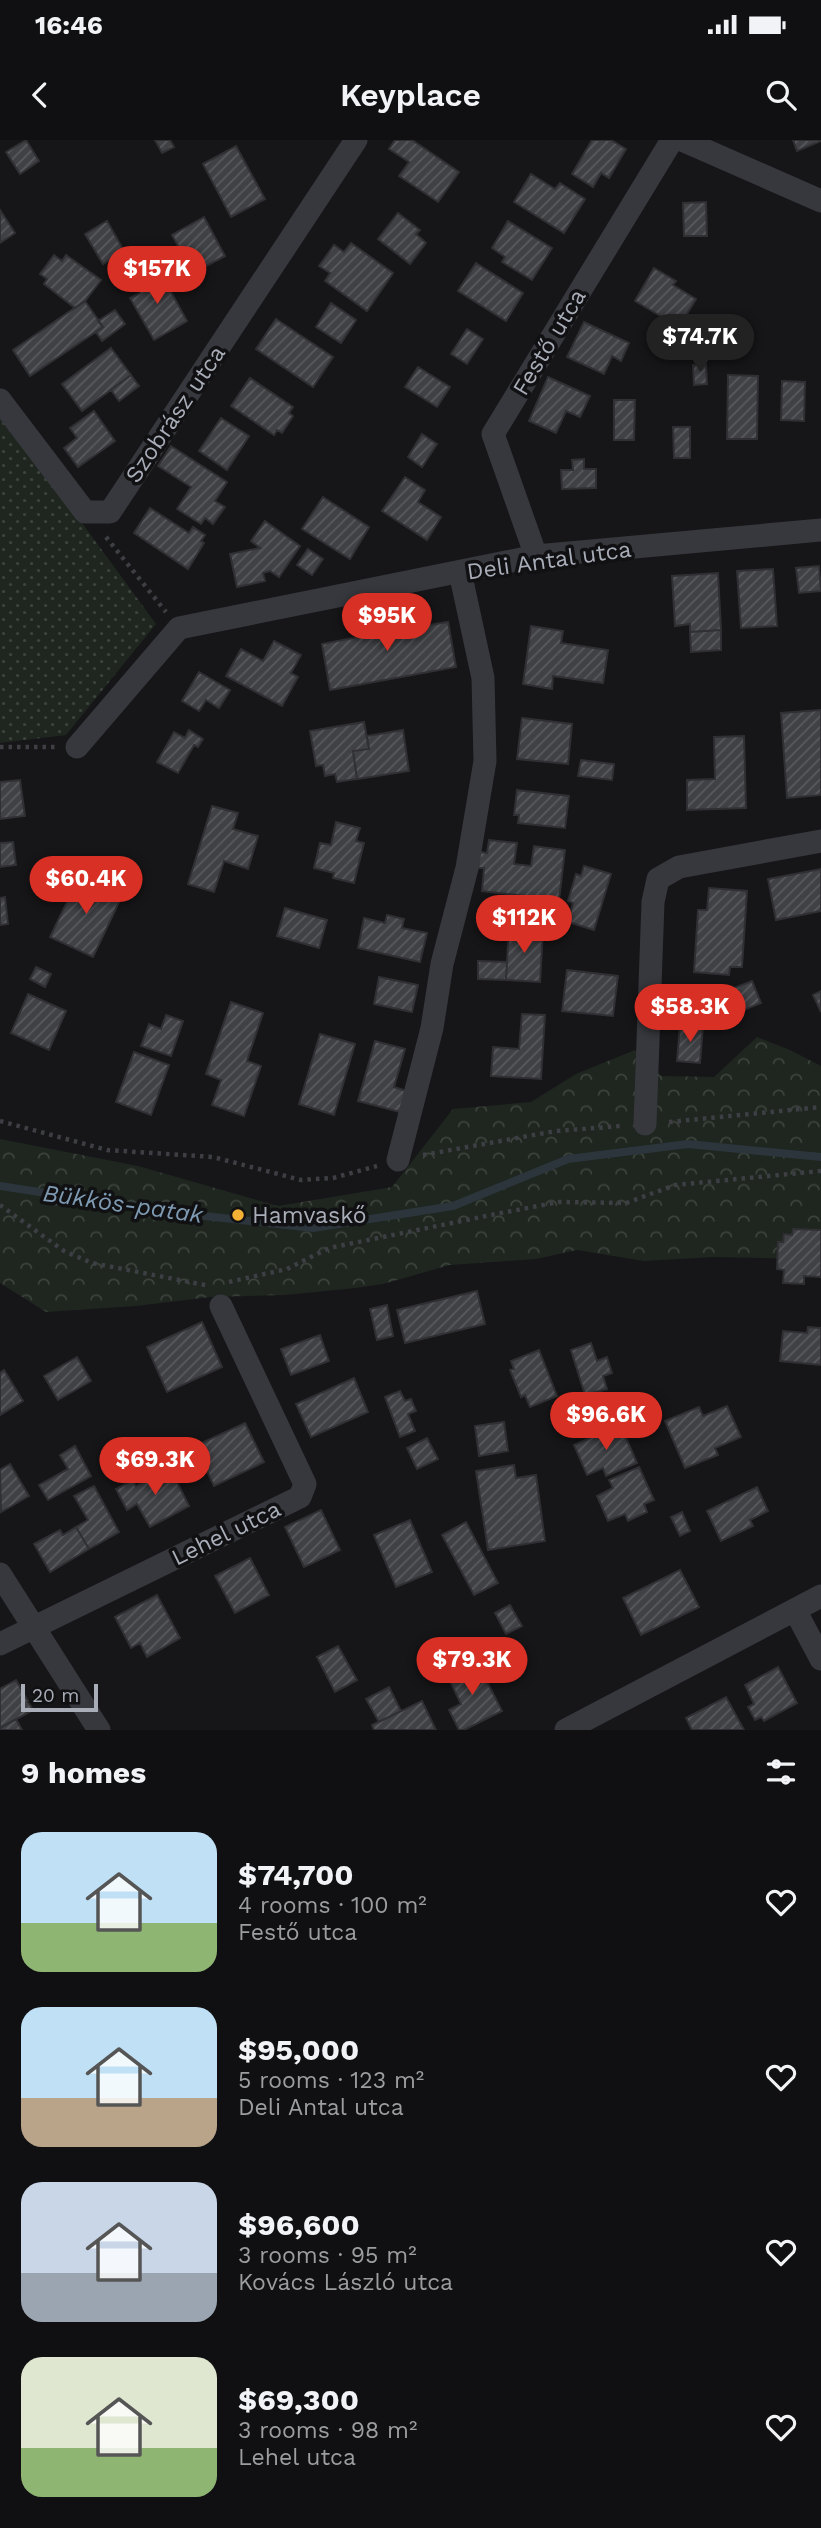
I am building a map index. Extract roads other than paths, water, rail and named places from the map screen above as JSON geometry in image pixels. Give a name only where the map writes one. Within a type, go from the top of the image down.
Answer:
[{"type":"street","name":"Szobrász utca","points":[[0,400],[85,512],[110,512],[356,140]]},
{"type":"street","name":"Festő utca","points":[[536,556],[493,433],[672,140]]},
{"type":"street","points":[[682,140],[821,201]]},
{"type":"street","name":"Deli Antal utca","points":[[77,747],[179,628],[536,556],[821,530]]},
{"type":"street","points":[[398,1160],[432,1028],[442,964],[467,868],[485,761],[482,678],[460,572]]},
{"type":"street","points":[[645,1124],[653,902],[658,880],[679,866],[821,841]]},
{"type":"street","name":"Lehel utca","points":[[0,1644],[300,1497],[306,1485],[219,1292]]},
{"type":"street","points":[[0,1574],[99,1730]]},
{"type":"street","points":[[566,1730],[821,1596]]},
{"type":"street","points":[[795,1610],[821,1660]]},
{"type":"waterway","name":"Bükkös-patak","points":[[0,1186],[169,1212],[313,1228],[453,1206],[568,1159],[688,1144],[821,1157]]},
{"type":"place","name":"Hamvaskő","points":[[238,1215]]}]
